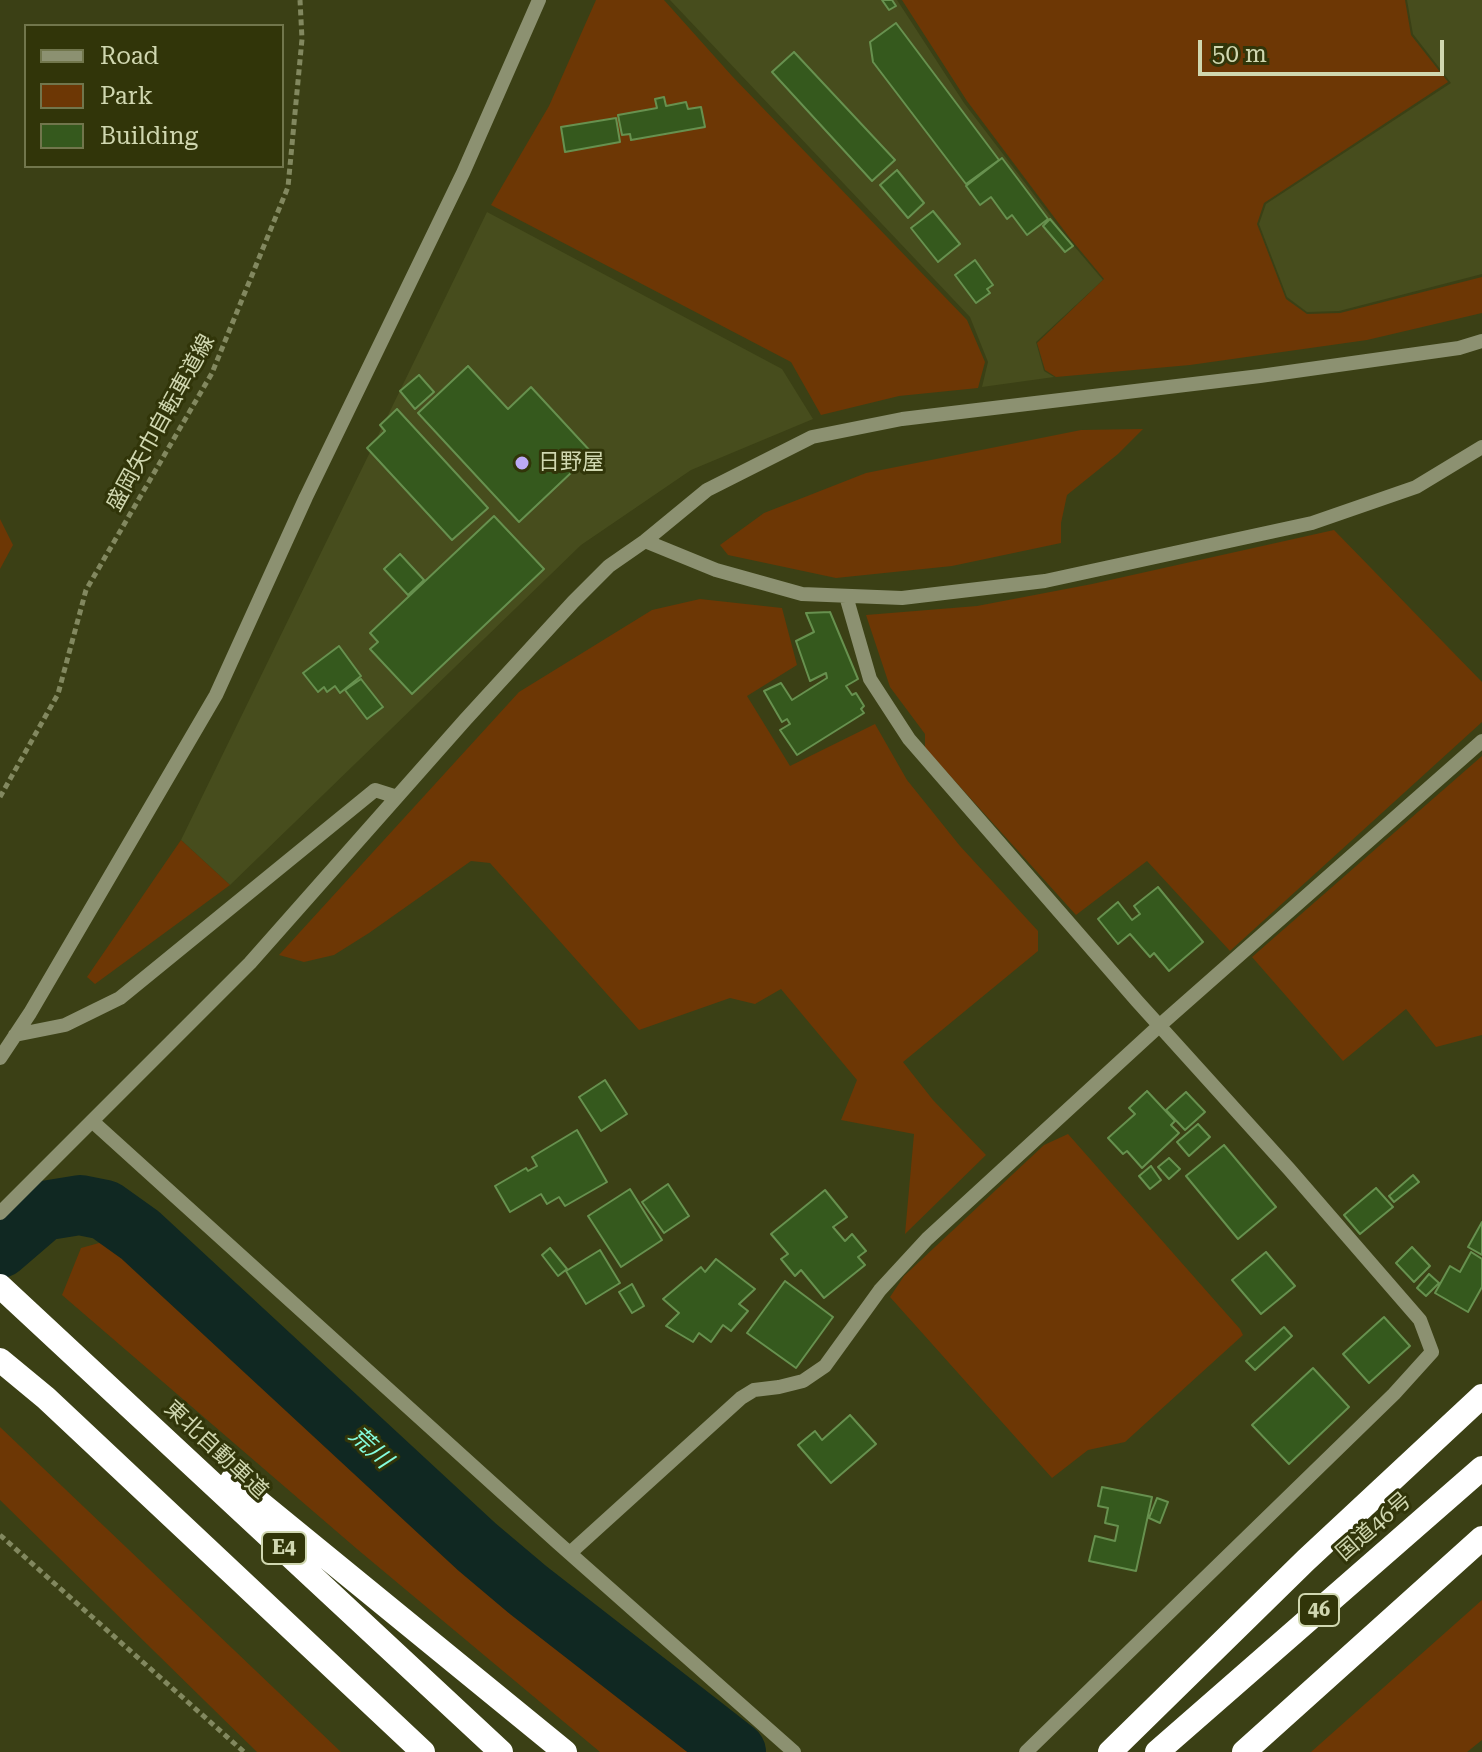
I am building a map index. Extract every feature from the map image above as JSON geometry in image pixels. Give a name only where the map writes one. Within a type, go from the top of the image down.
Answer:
[{"type":"highway","name":"東北自動車道","points":[[0,1286],[501,1752]]},
{"type":"highway","points":[[65,1345],[565,1752]]},
{"type":"highway","name":"E4","points":[[0,1360],[46,1398],[423,1752]]},
{"type":"highway","points":[[1110,1752],[1306,1560],[1482,1396]]},
{"type":"highway","name":"国道46号","points":[[1157,1752],[1482,1468]]},
{"type":"highway","name":"46","points":[[1244,1752],[1482,1538]]},
{"type":"street","points":[[0,1058],[216,695],[306,497],[463,173],[539,0]]},
{"type":"street","points":[[0,1213],[250,963],[573,602],[609,566],[707,490],[812,437],[902,419],[1275,374],[1459,348],[1482,341]]},
{"type":"street","points":[[645,541],[716,570],[802,594],[902,598],[1045,581],[1312,523],[1416,487],[1482,447]]},
{"type":"street","points":[[846,596],[870,679],[909,739],[1420,1320],[1432,1352],[1394,1394],[1026,1752]]},
{"type":"street","points":[[570,1553],[741,1398],[754,1390],[803,1381],[825,1366],[880,1290],[927,1239],[1159,1026],[1482,741]]},
{"type":"street","points":[[15,1035],[65,1025],[120,998],[375,790],[397,797]]},
{"type":"street","points":[[92,1121],[794,1752]]},
{"type":"path","name":"盛岡矢巾自転車道線","points":[[0,797],[58,694],[86,590],[212,373],[288,187],[302,39],[300,0]]},
{"type":"path","points":[[0,1535],[244,1752]]},
{"type":"shaded area","points":[[670,0],[897,0],[964,103],[1103,280],[1036,342],[1044,371],[1054,377],[982,387],[988,362],[970,317]]},
{"type":"shaded area","points":[[1407,0],[1482,0],[1482,274],[1339,311],[1307,312],[1287,297],[1259,224],[1266,204],[1451,83],[1413,34]]},
{"type":"shaded area","points":[[487,212],[782,369],[813,419],[691,470],[581,545],[230,885],[181,840]]},
{"type":"green space","points":[[596,0],[664,0],[732,76],[967,320],[985,362],[978,388],[899,396],[821,415],[791,362],[491,205],[549,106]]},
{"type":"green space","points":[[902,0],[1405,0],[1411,35],[1448,82],[1264,203],[1257,224],[1286,299],[1307,314],[1340,313],[1482,277],[1482,313],[1367,340],[1190,365],[1056,377],[1045,370],[1037,343],[1104,279],[967,101]]},
{"type":"green space","points":[[1143,429],[1118,454],[1067,495],[1061,523],[1061,543],[952,566],[836,578],[728,555],[720,545],[764,513],[866,473],[1081,430]]},
{"type":"green space","points":[[0,519],[13,545],[0,569]]},
{"type":"green space","points":[[1334,530],[1482,682],[1482,722],[1230,951],[1147,861],[1076,915],[925,748],[925,734],[890,687],[866,615],[977,606],[1092,584]]},
{"type":"green space","points":[[700,599],[782,608],[797,665],[747,696],[790,766],[875,724],[907,780],[960,846],[1038,931],[1038,951],[903,1062],[933,1100],[986,1155],[905,1234],[914,1134],[841,1120],[857,1080],[781,989],[755,1004],[730,998],[639,1030],[490,863],[471,861],[334,955],[304,962],[279,955],[519,692],[652,610]]},
{"type":"green space","points":[[1482,756],[1482,1035],[1436,1047],[1406,1009],[1343,1061],[1252,957]]},
{"type":"green space","points":[[181,840],[230,885],[95,984],[87,977]]},
{"type":"green space","points":[[1068,1134],[1243,1335],[1125,1442],[1088,1450],[1052,1478],[890,1297],[904,1276],[1044,1145]]},
{"type":"green space","points":[[117,1238],[427,1523],[713,1752],[600,1752],[357,1549],[62,1295],[81,1248]]},
{"type":"green space","points":[[0,1427],[341,1752],[257,1752],[0,1500]]},
{"type":"green space","points":[[1482,1600],[1482,1740],[1467,1752],[1311,1752]]},
{"type":"building","points":[[882,0],[892,0],[896,6],[889,10]]},
{"type":"building","points":[[896,23],[999,160],[966,184],[873,62],[870,42]]},
{"type":"building","points":[[794,52],[895,160],[872,181],[772,72]]},
{"type":"building","points":[[664,97],[666,106],[686,102],[688,109],[701,107],[705,127],[631,140],[630,134],[622,135],[618,115],[657,108],[655,99]]},
{"type":"building","points":[[616,118],[620,142],[565,152],[561,127]]},
{"type":"building","points":[[1002,158],[1048,219],[1027,235],[1012,215],[1007,219],[991,197],[980,205],[966,186]]},
{"type":"building","points":[[897,170],[924,203],[908,218],[880,185]]},
{"type":"building","points":[[933,211],[960,244],[938,262],[911,228]]},
{"type":"building","points":[[1050,219],[1073,246],[1065,252],[1043,226]]},
{"type":"building","points":[[975,260],[993,285],[987,289],[990,293],[976,303],[955,275]]},
{"type":"building","points":[[468,366],[508,409],[531,387],[592,453],[519,522],[418,413]]},
{"type":"building","points":[[419,375],[434,392],[415,409],[400,391]]},
{"type":"building","points":[[397,409],[488,508],[452,540],[367,448],[385,431],[380,425]]},
{"type":"building","points":[[494,516],[544,569],[412,694],[370,649],[378,642],[370,633]]},
{"type":"building","points":[[400,554],[424,580],[408,595],[384,569]]},
{"type":"building","points":[[830,612],[858,679],[846,686],[852,695],[856,693],[864,706],[861,709],[864,713],[797,755],[780,730],[790,724],[787,719],[782,722],[764,691],[781,683],[792,700],[827,678],[826,673],[810,681],[796,641],[814,632],[806,613]]},
{"type":"building","points":[[339,646],[361,676],[340,693],[335,686],[327,692],[324,687],[318,692],[303,673]]},
{"type":"building","points":[[361,679],[383,707],[367,719],[345,690]]},
{"type":"building","points":[[1158,887],[1203,942],[1169,971],[1154,953],[1150,957],[1130,934],[1118,944],[1098,919],[1118,902],[1132,920],[1140,914],[1134,906]]},
{"type":"building","points":[[605,1080],[627,1114],[601,1131],[579,1097]]},
{"type":"building","points":[[1147,1091],[1175,1121],[1171,1125],[1179,1133],[1142,1168],[1127,1151],[1123,1154],[1108,1138],[1135,1114],[1129,1108]]},
{"type":"building","points":[[1186,1092],[1205,1112],[1185,1130],[1166,1110]]},
{"type":"building","points":[[1198,1124],[1210,1137],[1189,1156],[1177,1142]]},
{"type":"building","points":[[577,1130],[607,1182],[565,1206],[559,1197],[547,1204],[541,1194],[510,1212],[495,1186],[526,1168],[528,1171],[537,1166],[532,1157]]},
{"type":"building","points":[[1224,1145],[1276,1207],[1238,1239],[1186,1176]]},
{"type":"building","points":[[1169,1158],[1180,1169],[1169,1179],[1158,1167]]},
{"type":"building","points":[[1151,1166],[1161,1180],[1150,1189],[1139,1176]]},
{"type":"building","points":[[1413,1175],[1419,1182],[1394,1202],[1389,1196]]},
{"type":"building","points":[[668,1184],[689,1216],[664,1233],[642,1202]]},
{"type":"building","points":[[1376,1188],[1393,1207],[1360,1234],[1344,1215]]},
{"type":"building","points":[[630,1189],[662,1240],[621,1267],[588,1216]]},
{"type":"building","points":[[825,1190],[847,1217],[833,1227],[845,1241],[852,1234],[866,1251],[858,1257],[865,1265],[824,1298],[801,1270],[795,1276],[781,1259],[788,1254],[771,1234]]},
{"type":"building","points":[[1482,1222],[1482,1255],[1468,1247]]},
{"type":"building","points":[[1412,1247],[1430,1266],[1414,1282],[1396,1263]]},
{"type":"building","points":[[550,1248],[567,1269],[558,1276],[542,1255]]},
{"type":"building","points":[[600,1250],[620,1283],[586,1304],[566,1271]]},
{"type":"building","points":[[1266,1252],[1295,1286],[1261,1314],[1232,1280]]},
{"type":"building","points":[[1471,1252],[1482,1259],[1482,1287],[1468,1312],[1435,1293],[1450,1266],[1460,1272]]},
{"type":"building","points":[[716,1259],[755,1289],[739,1304],[748,1311],[731,1331],[723,1325],[711,1342],[699,1333],[693,1342],[666,1326],[679,1313],[663,1299],[701,1267],[705,1272]]},
{"type":"building","points":[[1429,1274],[1439,1283],[1426,1296],[1417,1288]]},
{"type":"building","points":[[785,1281],[833,1317],[796,1368],[747,1333]]},
{"type":"building","points":[[632,1284],[644,1306],[632,1313],[619,1292]]},
{"type":"building","points":[[1384,1317],[1410,1346],[1369,1383],[1343,1354]]},
{"type":"building","points":[[1284,1327],[1292,1336],[1255,1370],[1246,1361]]},
{"type":"building","points":[[1313,1368],[1349,1407],[1289,1464],[1252,1425]]},
{"type":"building","points":[[850,1415],[876,1444],[831,1483],[798,1445],[815,1431],[822,1440]]},
{"type":"building","points":[[1102,1487],[1152,1497],[1136,1571],[1089,1561],[1095,1536],[1115,1541],[1118,1526],[1105,1523],[1108,1508],[1098,1506]]},
{"type":"building","points":[[1157,1498],[1168,1502],[1160,1523],[1149,1518]]},
{"type":"waterway","name":"荒川","points":[[0,1248],[43,1211],[80,1205],[105,1210],[140,1235],[477,1547],[736,1752]]},
{"type":"place","name":"日野屋","points":[[522,463]]}]
